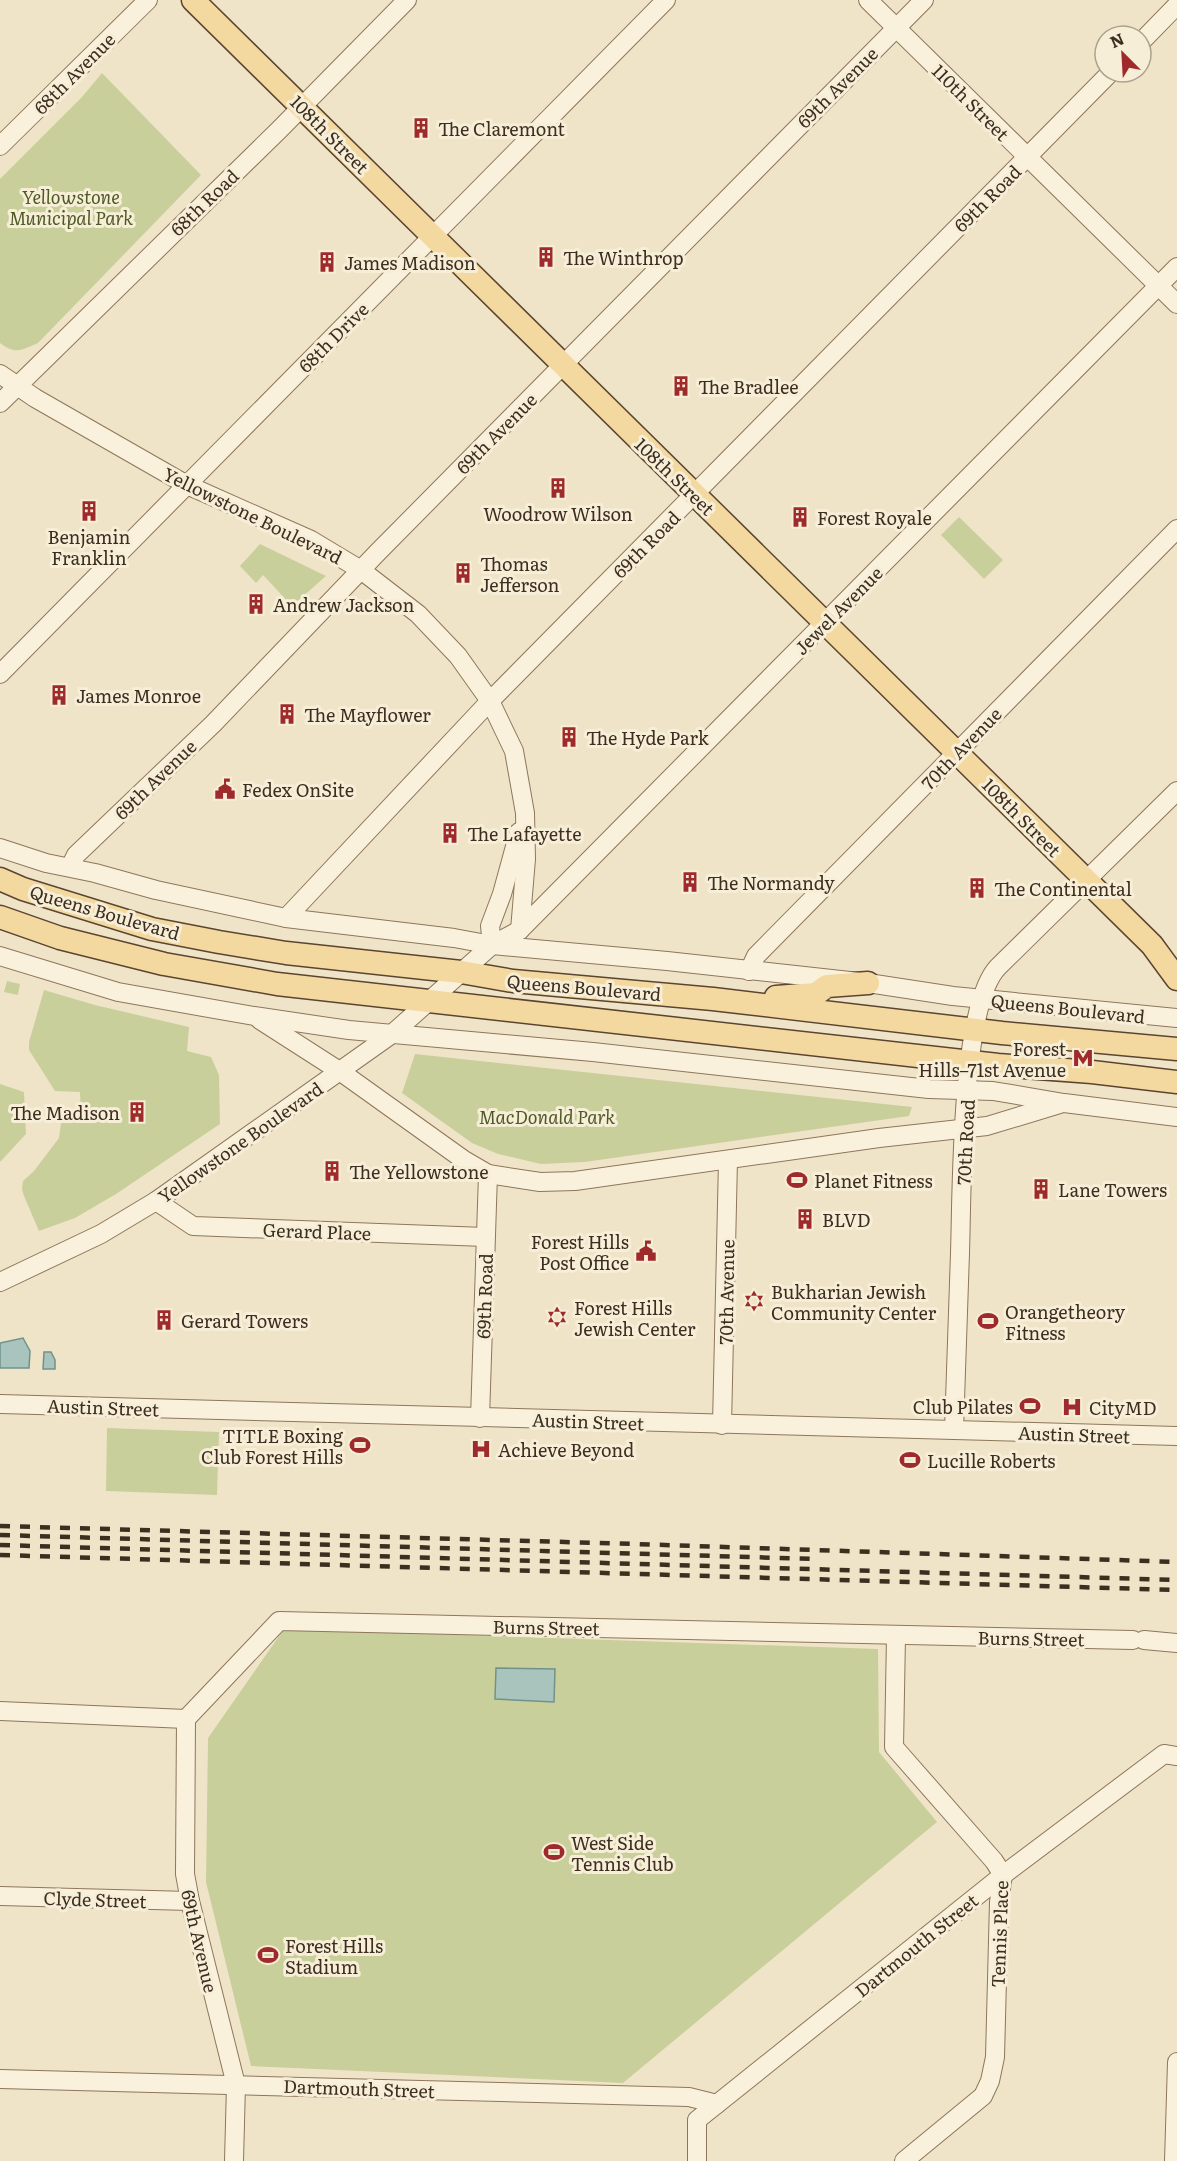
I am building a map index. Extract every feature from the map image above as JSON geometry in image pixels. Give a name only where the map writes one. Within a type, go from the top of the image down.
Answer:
[{"type":"main road","name":"108th Street","points":[[193,0],[1158,951],[1177,964]]},
{"type":"main road","points":[[0,869],[9,882]]},
{"type":"main road","name":"Queens Boulevard","points":[[9,882],[34,893],[152,929],[286,953],[461,972],[513,981],[729,1001],[974,1030],[1177,1050]]},
{"type":"main road","name":"Queens Boulevard","points":[[0,917],[60,938],[164,964],[277,984],[971,1062],[1177,1082]]},
{"type":"main road","name":"108th Street","points":[[1158,951],[1177,979]]},
{"type":"main road","points":[[729,1001],[816,994],[827,986],[868,983]]},
{"type":"street","name":"68th Avenue","points":[[0,146],[148,0]]},
{"type":"street","name":"68th Road","points":[[0,403],[302,107],[407,0]]},
{"type":"street","name":"68th Drive","points":[[0,674],[666,0]]},
{"type":"street","name":"110th Street","points":[[868,0],[1177,304]]},
{"type":"street","name":"69th Avenue","points":[[70,867],[76,855],[213,724],[361,570],[924,0]]},
{"type":"street","points":[[1153,30],[1177,5]]},
{"type":"street","name":"69th Road","points":[[286,918],[490,701],[1099,84]]},
{"type":"street","name":"Jewel Avenue","points":[[461,972],[492,945],[520,930],[1177,267]]},
{"type":"street","name":"Yellowstone Boulevard","points":[[0,374],[16,386],[187,485],[311,540],[361,570],[418,614],[458,656],[490,701],[514,751],[525,813],[526,859],[520,930]]},
{"type":"street","name":"70th Avenue","points":[[749,971],[756,956],[1177,529]]},
{"type":"street","name":"70th Road","points":[[954,1430],[963,1129],[974,1030],[982,999],[993,973],[1177,790]]},
{"type":"street","points":[[492,945],[490,926],[505,884],[525,813]]},
{"type":"street","name":"Queens Boulevard","points":[[0,848],[46,863],[70,867],[156,890],[286,918],[454,938],[492,945],[868,983],[982,999],[1177,1018]]},
{"type":"street","points":[[0,956],[118,992],[349,1030],[704,1064],[929,1089],[993,1091],[1064,1103],[1177,1117]]},
{"type":"street","name":"Yellowstone Boulevard","points":[[0,1282],[102,1234],[156,1201],[392,1034],[461,972]]},
{"type":"street","points":[[254,1016],[341,1072],[464,1160],[488,1174],[557,1183],[879,1138],[987,1126],[1017,1119],[1064,1103]]},
{"type":"street","name":"70th Avenue","points":[[722,1425],[728,1160]]},
{"type":"street","name":"69th Road","points":[[480,1418],[488,1174]]},
{"type":"street","name":"Gerard Place","points":[[156,1201],[193,1226],[485,1238]]},
{"type":"street","name":"Austin Street","points":[[0,1404],[1177,1437]]},
{"type":"street","name":"Burns Street","points":[[186,1719],[279,1621],[1139,1640],[1177,1643]]},
{"type":"street","name":"Tennis Place","points":[[896,1636],[894,1747],[994,1861],[1003,1875],[999,1902],[995,2057],[990,2081],[983,2096],[904,2161]]},
{"type":"street","points":[[0,1712],[186,1719]]},
{"type":"street","name":"69th Avenue","points":[[186,1719],[185,1874],[236,2085],[234,2161]]},
{"type":"street","name":"Dartmouth Street","points":[[697,2161],[697,2120],[1003,1875],[1164,1754],[1177,1755]]},
{"type":"street","name":"Clyde Street","points":[[0,1896],[190,1901]]},
{"type":"street","points":[[1174,2161],[1177,2062]]},
{"type":"street","name":"Dartmouth Street","points":[[0,2079],[689,2097],[717,2104]]},
{"type":"green space","name":"Yellowstone Municipal Park","points":[[102,73],[201,175],[38,343],[23,349],[10,349],[0,343],[0,179],[82,97]]},
{"type":"green space","points":[[959,517],[1003,560],[984,579],[941,535]]},
{"type":"green space","points":[[260,544],[326,576],[292,606],[263,575],[256,583],[240,566]]},
{"type":"green space","points":[[7,981],[20,984],[18,995],[4,992]]},
{"type":"green space","points":[[44,990],[95,1005],[189,1027],[187,1051],[211,1057],[219,1075],[220,1124],[116,1194],[75,1218],[39,1231],[24,1196],[23,1181],[34,1171],[59,1138],[61,1123],[81,1122],[80,1092],[55,1091],[29,1050],[29,1042]]},
{"type":"green space","name":"MacDonald Park","points":[[415,1054],[912,1107],[909,1116],[585,1162],[541,1164],[498,1154],[472,1143],[402,1093]]},
{"type":"green space","points":[[0,1084],[24,1092],[26,1134],[0,1162]]},
{"type":"green space","points":[[107,1428],[219,1432],[217,1495],[106,1491]]},
{"type":"green space","name":"West Side Tennis Club","points":[[284,1629],[878,1649],[879,1752],[937,1822],[623,2083],[251,2066],[206,1882],[208,1738]]},
{"type":"water","points":[[23,1338],[30,1351],[29,1368],[0,1368],[0,1343]]},
{"type":"water","points":[[44,1352],[51,1352],[55,1360],[55,1369],[43,1369]]},
{"type":"water","points":[[496,1668],[555,1669],[554,1702],[495,1699]]},
{"type":"railway","points":[[0,1526],[1177,1562]]},
{"type":"railway","points":[[0,1535],[816,1559]]},
{"type":"railway","points":[[0,1545],[1177,1580]]},
{"type":"railway","points":[[0,1555],[1177,1590]]},
{"type":"place","name":"The Claremont","points":[[421,128]]},
{"type":"place","name":"The Winthrop","points":[[546,257]]},
{"type":"place","name":"James Madison","points":[[327,262]]},
{"type":"place","name":"The Bradlee","points":[[681,386]]},
{"type":"place","name":"Woodrow Wilson","points":[[558,488]]},
{"type":"place","name":"Benjamin Franklin","points":[[89,511]]},
{"type":"place","name":"Forest Royale","points":[[800,517]]},
{"type":"place","name":"Thomas Jefferson","points":[[463,573]]},
{"type":"place","name":"Andrew Jackson","points":[[256,604]]},
{"type":"place","name":"James Monroe","points":[[59,695]]},
{"type":"place","name":"The Mayflower","points":[[287,714]]},
{"type":"place","name":"The Hyde Park","points":[[569,737]]},
{"type":"place","name":"Fedex OnSite","points":[[225,789]]},
{"type":"place","name":"The Lafayette","points":[[450,833]]},
{"type":"place","name":"The Normandy","points":[[690,882]]},
{"type":"place","name":"The Continental","points":[[977,888]]},
{"type":"place","name":"Forest Hills–71st Avenue","points":[[1083,1058]]},
{"type":"place","name":"The Madison","points":[[137,1112]]},
{"type":"place","name":"The Yellowstone","points":[[332,1171]]},
{"type":"place","name":"Planet Fitness","points":[[797,1180]]},
{"type":"place","name":"Lane Towers","points":[[1041,1189]]},
{"type":"place","name":"BLVD","points":[[805,1219]]},
{"type":"place","name":"Forest Hills Post Office","points":[[646,1251]]},
{"type":"place","name":"Bukharian Jewish Community Center","points":[[754,1301]]},
{"type":"place","name":"Forest Hills Jewish Center","points":[[557,1317]]},
{"type":"place","name":"Gerard Towers","points":[[164,1320]]},
{"type":"place","name":"Orangetheory Fitness","points":[[988,1321]]},
{"type":"place","name":"Club Pilates","points":[[1030,1406]]},
{"type":"place","name":"CityMD","points":[[1072,1407]]},
{"type":"place","name":"TITLE Boxing Club Forest Hills","points":[[360,1445]]},
{"type":"place","name":"Achieve Beyond","points":[[481,1449]]},
{"type":"place","name":"Lucille Roberts","points":[[910,1460]]},
{"type":"place","name":"West Side Tennis Club","points":[[554,1852]]},
{"type":"place","name":"Forest Hills Stadium","points":[[268,1955]]}]
